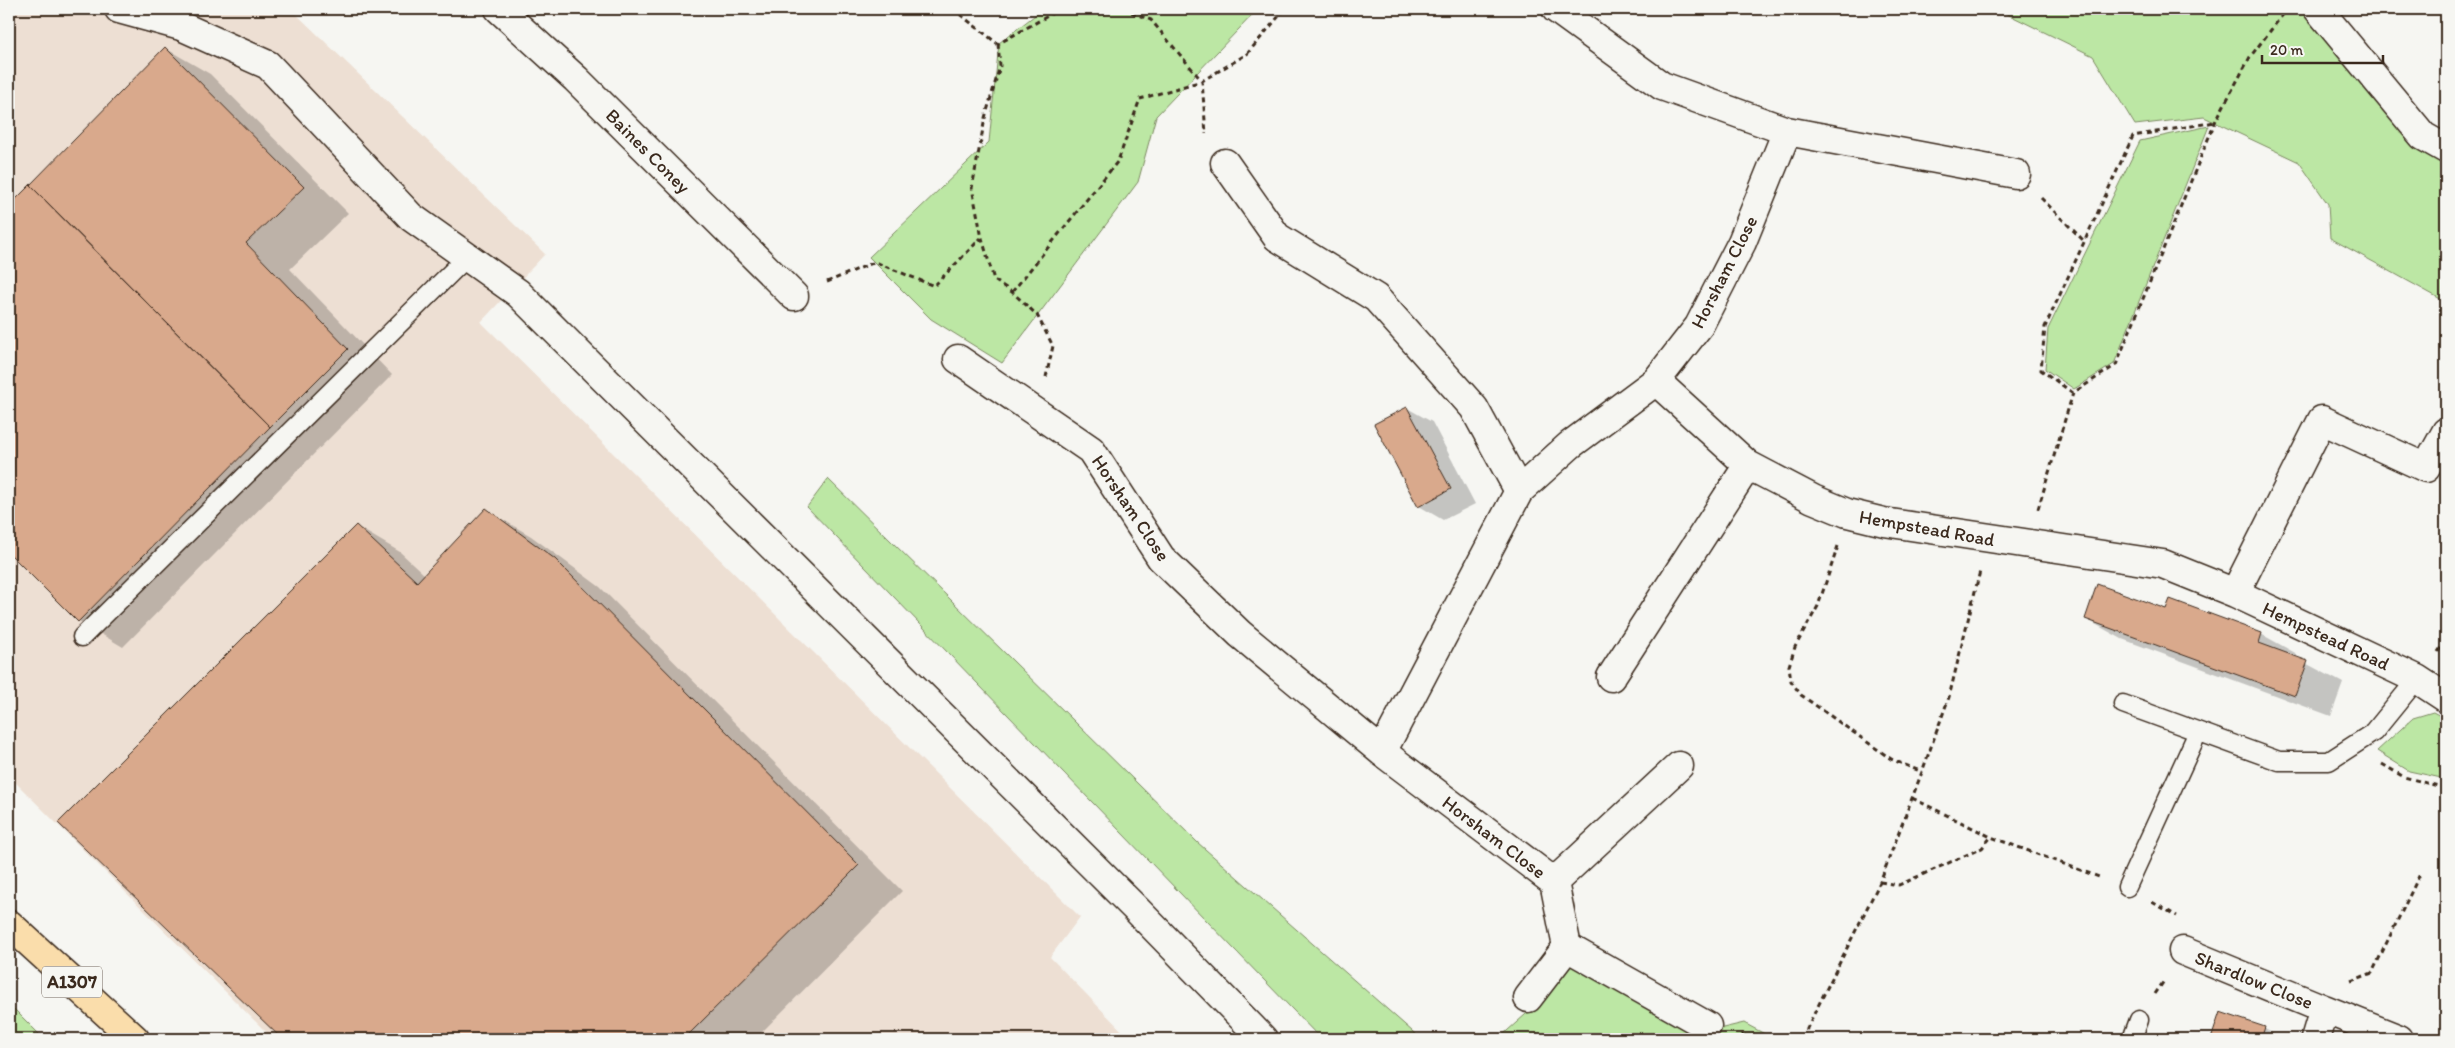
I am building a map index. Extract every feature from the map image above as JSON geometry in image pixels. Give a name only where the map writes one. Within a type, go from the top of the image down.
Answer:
[{"type":"main road","name":"A1307","points":[[9,924],[134,1039]]},
{"type":"street","points":[[119,9],[181,26],[268,65],[411,217],[518,293],[1123,896],[1263,1039]]},
{"type":"street","name":"Baines Coney","points":[[499,9],[576,79],[794,296]]},
{"type":"street","points":[[1556,9],[1662,86],[1787,131],[2016,174]]},
{"type":"street","points":[[2318,9],[2423,136],[2446,149]]},
{"type":"street","name":"Horsham Close","points":[[1382,752],[1519,491],[1570,445],[1656,381],[1699,326],[1742,242],[1787,131]]},
{"type":"street","points":[[1225,163],[1277,237],[1376,298],[1474,408],[1519,491]]},
{"type":"street","name":"Horsham Close","points":[[958,358],[1032,407],[1091,450],[1161,558],[1240,634],[1382,752],[1554,882],[1567,947]]},
{"type":"street","name":"Hempstead Road","points":[[1656,381],[1748,465],[1813,499],[1847,513],[1884,522],[1988,539],[2163,564],[2236,593],[2417,679],[2446,698]]},
{"type":"street","points":[[2236,593],[2322,420],[2426,468],[2446,432]]},
{"type":"street","points":[[1611,677],[1748,465]]},
{"type":"street","points":[[1554,882],[1679,766]]},
{"type":"street","points":[[1528,998],[1567,947],[1707,1026]]},
{"type":"street","name":"Shardlow Close","points":[[2183,951],[2399,1039]]},
{"type":"street","name":"Shardlow Close","points":[[2314,1004],[2316,1039]]},
{"type":"lane","points":[[82,637],[468,256]]},
{"type":"lane","points":[[2123,704],[2279,761],[2329,761],[2374,732],[2417,679]]},
{"type":"lane","points":[[2127,887],[2198,732]]},
{"type":"lane","points":[[2132,1039],[2139,1020]]},
{"type":"path","points":[[953,9],[998,44],[1000,66],[985,118],[972,188],[982,238],[994,280],[1012,292],[1037,315],[1052,346],[1046,377],[1032,407]]},
{"type":"path","points":[[998,44],[1060,9]]},
{"type":"path","points":[[1123,9],[1151,20],[1202,81],[1205,133],[1225,163]]},
{"type":"path","points":[[1012,292],[1118,161],[1140,99],[1202,81],[1247,54],[1285,9]]},
{"type":"path","points":[[2028,545],[2073,393],[2116,365],[2216,122],[2250,57],[2287,9]]},
{"type":"path","points":[[2073,393],[2041,370],[2045,327],[2086,242],[2133,136],[2216,122]]},
{"type":"path","points":[[2016,174],[2086,242]]},
{"type":"path","points":[[794,296],[875,262],[934,286],[982,238]]},
{"type":"path","points":[[1847,513],[1818,606],[1795,647],[1789,666],[1791,681],[1801,695],[1891,759],[1922,772]]},
{"type":"path","points":[[1805,1039],[1807,1028],[1880,882],[1922,772],[1949,697],[1988,539]]},
{"type":"path","points":[[2356,744],[2404,777],[2446,788]]},
{"type":"path","points":[[1912,798],[1991,837],[2127,887],[2187,921],[2183,951],[2139,1020]]},
{"type":"path","points":[[2445,828],[2446,818]]},
{"type":"path","points":[[1880,882],[1899,885],[1982,848],[1991,837]]},
{"type":"path","points":[[2314,1004],[2372,973],[2420,874]]},
{"type":"path","points":[[1174,1039],[1179,1035],[1183,1039]]},
{"type":"shaded area","points":[[9,9],[291,9],[545,254],[481,322],[1080,917],[1050,957],[1130,1039],[273,1039],[9,776]]},
{"type":"green space","points":[[1043,9],[1258,9],[1156,116],[1138,182],[1002,363],[931,319],[869,257],[989,142],[999,43]]},
{"type":"green space","points":[[1997,9],[2319,9],[2446,152],[2446,302],[2330,238],[2328,204],[2299,162],[2204,117],[2135,125],[2093,56]]},
{"type":"green space","points":[[2209,126],[2114,364],[2074,389],[2045,369],[2048,329],[2140,141]]},
{"type":"green space","points":[[828,479],[1197,842],[1421,1039],[1321,1039],[807,507]]},
{"type":"green space","points":[[2433,712],[2446,719],[2446,779],[2409,771],[2377,751],[2413,718]]},
{"type":"green space","points":[[1575,956],[1706,1032],[1744,1023],[1774,1039],[1498,1039],[1535,1006]]},
{"type":"green space","points":[[9,1004],[44,1039],[9,1039]]},
{"type":"building","points":[[165,47],[304,187],[246,243],[348,349],[270,427],[30,185]]},
{"type":"building","points":[[30,185],[270,427],[78,622],[9,553],[9,206]]},
{"type":"building","points":[[1407,407],[1451,489],[1418,507],[1374,424]]},
{"type":"building","points":[[486,508],[555,559],[859,865],[684,1039],[282,1039],[58,823],[356,525],[417,582]]},
{"type":"building","points":[[2097,584],[2166,609],[2170,599],[2262,633],[2259,643],[2308,661],[2295,696],[2085,619]]},
{"type":"building","points":[[2220,1012],[2265,1027],[2261,1039],[2211,1039]]}]
